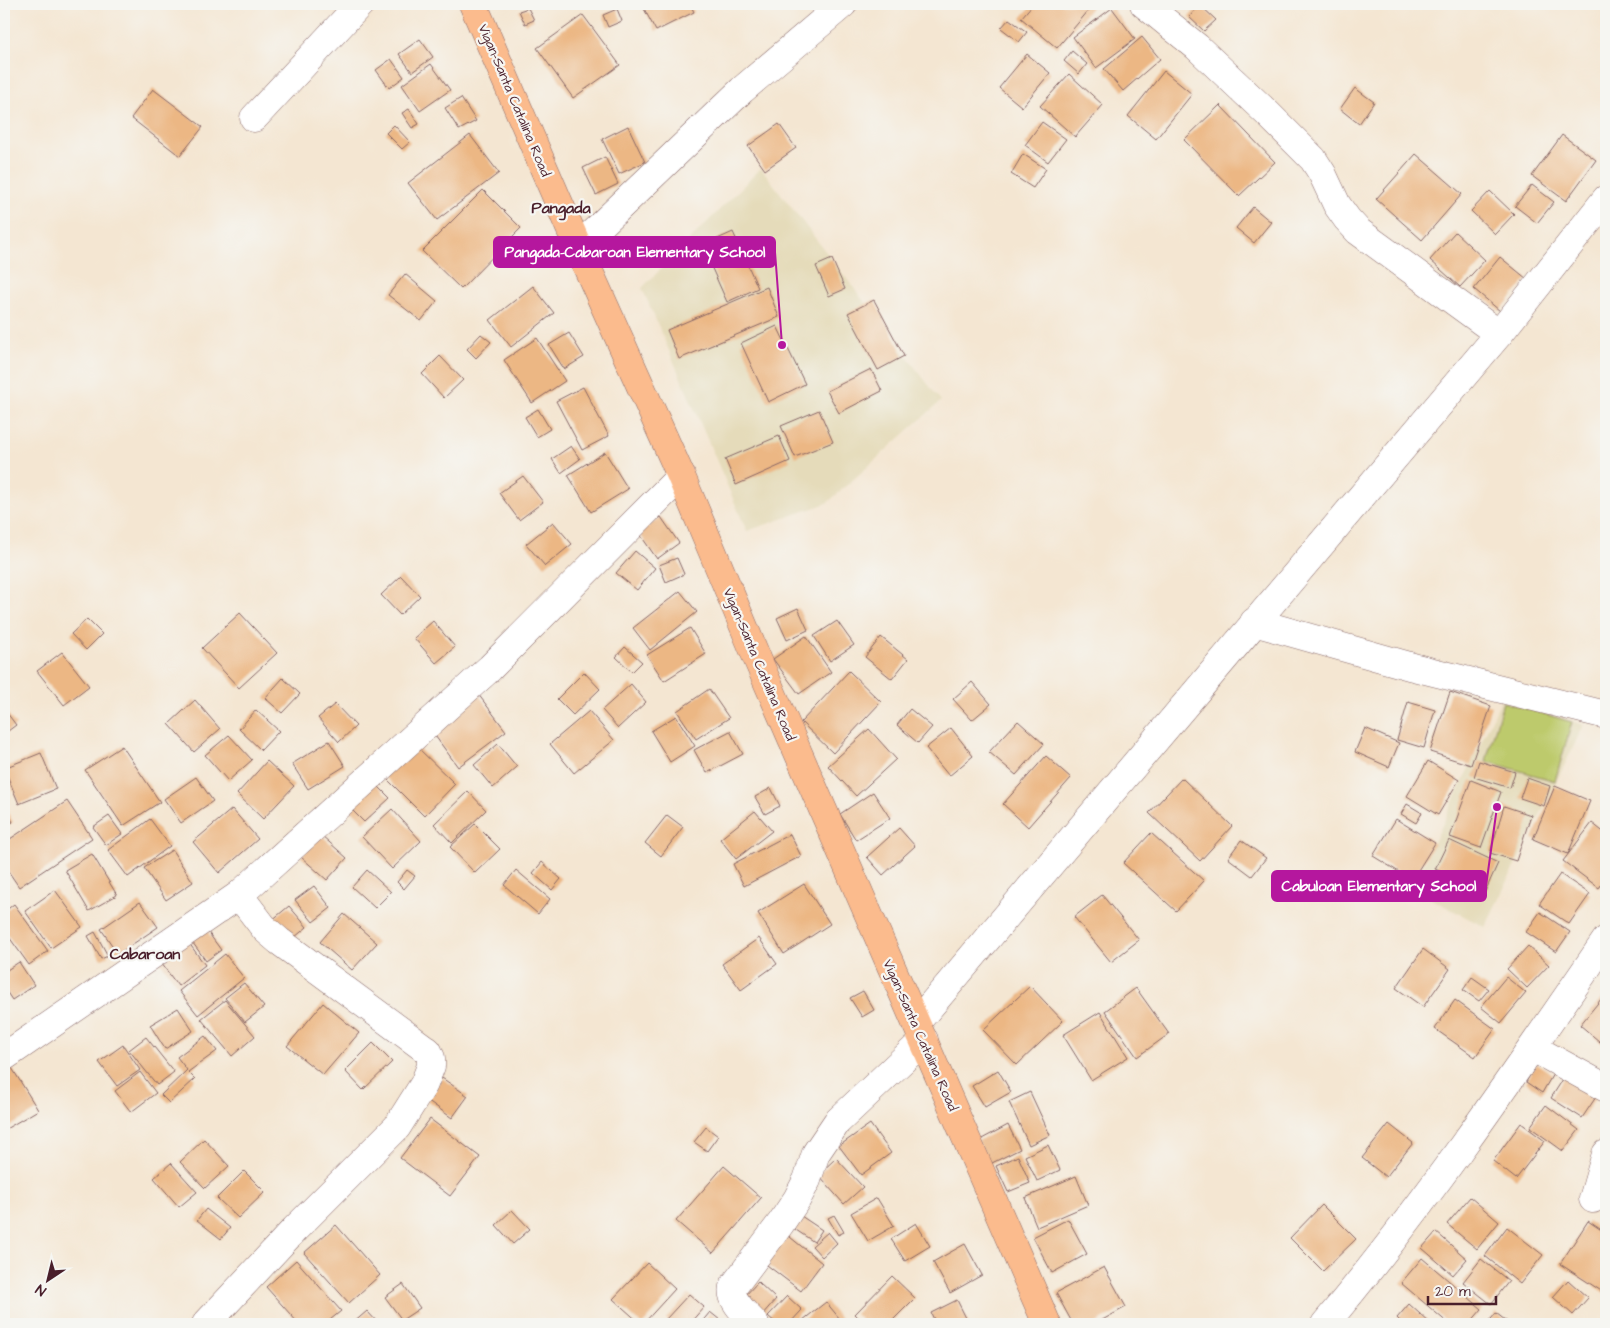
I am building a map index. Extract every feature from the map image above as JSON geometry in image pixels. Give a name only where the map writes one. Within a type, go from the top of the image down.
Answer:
[{"type":"main road","name":"Vigan-Santa Catalina Road","points":[[473,4],[578,247],[681,476],[759,663],[1047,1324]]},
{"type":"street","points":[[254,118],[360,4]]},
{"type":"street","points":[[578,247],[742,90],[842,4]]},
{"type":"street","points":[[1144,4],[1197,48],[1313,159],[1322,173],[1337,206],[1358,231],[1499,334]]},
{"type":"street","points":[[755,1324],[735,1299],[732,1292],[733,1287],[797,1199],[807,1180],[816,1152],[837,1122],[920,1032],[1254,622],[1499,334],[1606,199]]},
{"type":"street","points":[[4,1057],[239,895],[490,668],[681,476]]},
{"type":"street","points":[[1254,622],[1413,667],[1606,715]]},
{"type":"street","points":[[206,1324],[295,1229],[397,1127],[424,1084],[431,1066],[431,1058],[428,1051],[279,941],[265,929],[239,895]]},
{"type":"street","points":[[1325,1324],[1438,1179],[1532,1048],[1606,940]]},
{"type":"street","points":[[1532,1048],[1606,1088]]},
{"type":"street","points":[[1593,1199],[1606,1154]]},
{"type":"shaded area","points":[[761,168],[941,401],[827,503],[747,531],[642,288]]},
{"type":"shaded area","points":[[1502,698],[1584,725],[1485,927],[1412,889]]},
{"type":"green space","points":[[1503,702],[1572,722],[1555,781],[1486,761]]},
{"type":"building","points":[[690,4],[694,12],[656,31],[642,5]]},
{"type":"building","points":[[1033,4],[1094,4],[1057,48],[1021,18]]},
{"type":"building","points":[[1200,5],[1216,20],[1204,31],[1189,17]]},
{"type":"building","points":[[528,8],[534,20],[525,24],[519,11]]},
{"type":"building","points":[[1112,8],[1135,39],[1096,68],[1073,37]]},
{"type":"building","points":[[617,9],[622,21],[608,27],[603,15]]},
{"type":"building","points":[[583,15],[620,65],[573,98],[537,48]]},
{"type":"building","points":[[1009,19],[1027,32],[1019,42],[1001,28]]},
{"type":"building","points":[[1142,37],[1160,59],[1123,91],[1104,69]]},
{"type":"building","points":[[420,39],[433,57],[412,72],[399,54]]},
{"type":"building","points":[[1072,51],[1087,64],[1079,74],[1064,61]]},
{"type":"building","points":[[1027,54],[1050,73],[1022,107],[999,88]]},
{"type":"building","points":[[391,59],[404,77],[389,88],[376,70]]},
{"type":"building","points":[[431,64],[450,90],[420,111],[402,85]]},
{"type":"building","points":[[1164,71],[1192,94],[1156,139],[1128,116]]},
{"type":"building","points":[[1069,74],[1103,105],[1075,137],[1040,106]]},
{"type":"building","points":[[1355,88],[1374,102],[1359,124],[1340,109]]},
{"type":"building","points":[[153,89],[203,127],[180,156],[131,118]]},
{"type":"building","points":[[461,98],[476,121],[459,130],[445,108]]},
{"type":"building","points":[[1220,105],[1275,162],[1239,196],[1184,140]]},
{"type":"building","points":[[409,109],[419,124],[412,128],[402,113]]},
{"type":"building","points":[[1042,122],[1066,139],[1048,162],[1025,145]]},
{"type":"building","points":[[779,124],[796,148],[765,170],[748,146]]},
{"type":"building","points":[[394,125],[410,142],[402,149],[386,133]]},
{"type":"building","points":[[628,126],[645,162],[619,174],[602,139]]},
{"type":"building","points":[[470,135],[499,173],[437,220],[408,183]]},
{"type":"building","points":[[1562,135],[1596,160],[1566,201],[1532,176]]},
{"type":"building","points":[[1023,154],[1046,169],[1033,188],[1011,174]]},
{"type":"building","points":[[1416,154],[1462,194],[1422,240],[1376,199]]},
{"type":"building","points":[[605,157],[618,184],[596,195],[583,168]]},
{"type":"building","points":[[1532,185],[1554,202],[1537,223],[1515,206]]},
{"type":"building","points":[[483,190],[521,228],[461,289],[422,251]]},
{"type":"building","points":[[1490,191],[1514,214],[1495,234],[1471,211]]},
{"type":"building","points":[[1253,207],[1271,222],[1254,243],[1236,228]]},
{"type":"building","points":[[733,232],[758,288],[727,302],[702,246]]},
{"type":"building","points":[[1455,232],[1485,260],[1460,287],[1430,260]]},
{"type":"building","points":[[1500,257],[1527,279],[1500,311],[1474,289]]},
{"type":"building","points":[[832,259],[845,289],[829,296],[816,266]]},
{"type":"building","points":[[405,274],[437,301],[421,321],[388,295]]},
{"type":"building","points":[[533,286],[554,313],[511,347],[490,320]]},
{"type":"building","points":[[767,287],[779,317],[679,359],[667,330]]},
{"type":"building","points":[[874,300],[904,356],[878,370],[848,313]]},
{"type":"building","points":[[777,326],[805,384],[768,402],[741,343]]},
{"type":"building","points":[[569,333],[584,357],[564,369],[549,345]]},
{"type":"building","points":[[481,334],[491,342],[476,358],[467,349]]},
{"type":"building","points":[[537,338],[565,381],[532,403],[504,360]]},
{"type":"building","points":[[440,356],[463,380],[444,398],[422,374]]},
{"type":"building","points":[[871,369],[882,391],[839,413],[827,391]]},
{"type":"building","points":[[583,387],[609,436],[582,450],[556,401]]},
{"type":"building","points":[[538,409],[550,429],[537,437],[525,417]]},
{"type":"building","points":[[819,410],[833,442],[795,457],[781,426]]},
{"type":"building","points":[[779,436],[790,461],[736,485],[725,459]]},
{"type":"building","points":[[571,446],[580,459],[561,473],[552,459]]},
{"type":"building","points":[[605,452],[628,489],[591,512],[568,475]]},
{"type":"building","points":[[523,476],[543,502],[519,520],[499,493]]},
{"type":"building","points":[[661,517],[679,543],[657,559],[639,533]]},
{"type":"building","points":[[553,522],[572,544],[545,566],[526,544]]},
{"type":"building","points":[[635,551],[655,568],[637,590],[616,573]]},
{"type":"building","points":[[677,558],[684,574],[666,582],[659,565]]},
{"type":"building","points":[[401,576],[420,596],[400,615],[381,595]]},
{"type":"building","points":[[680,591],[697,612],[650,650],[633,628]]},
{"type":"building","points":[[798,608],[808,630],[787,640],[777,618]]},
{"type":"building","points":[[240,613],[277,653],[239,688],[202,648]]},
{"type":"building","points":[[87,619],[102,634],[86,650],[71,634]]},
{"type":"building","points":[[433,621],[455,647],[436,663],[414,638]]},
{"type":"building","points":[[837,621],[854,645],[830,661],[814,636]]},
{"type":"building","points":[[690,628],[706,654],[664,681],[647,655]]},
{"type":"building","points":[[806,636],[831,672],[799,694],[773,659]]},
{"type":"building","points":[[881,637],[908,659],[892,679],[865,657]]},
{"type":"building","points":[[625,647],[642,662],[632,672],[616,657]]},
{"type":"building","points":[[62,652],[89,686],[64,705],[37,671]]},
{"type":"building","points":[[849,671],[881,702],[833,753],[801,722]]},
{"type":"building","points":[[584,672],[600,689],[573,715],[557,699]]},
{"type":"building","points":[[283,678],[300,694],[282,713],[265,698]]},
{"type":"building","points":[[972,682],[991,704],[972,720],[953,699]]},
{"type":"building","points":[[631,684],[646,702],[618,728],[602,710]]},
{"type":"building","points":[[709,689],[729,718],[696,739],[677,711]]},
{"type":"building","points":[[1450,692],[1491,706],[1471,765],[1430,752]]},
{"type":"building","points":[[478,694],[506,731],[458,767],[430,729]]},
{"type":"building","points":[[195,700],[220,729],[194,752],[169,724]]},
{"type":"building","points":[[1408,702],[1435,710],[1424,748],[1397,740]]},
{"type":"building","points":[[335,704],[356,726],[339,742],[318,718]]},
{"type":"building","points":[[4,709],[16,725],[4,734]]},
{"type":"building","points":[[910,709],[932,727],[918,743],[897,725]]},
{"type":"building","points":[[256,710],[279,731],[261,750],[239,729]]},
{"type":"building","points":[[589,711],[614,740],[574,773],[550,744]]},
{"type":"building","points":[[676,716],[695,746],[670,762],[651,731]]},
{"type":"building","points":[[1018,721],[1044,744],[1016,775],[989,752]]},
{"type":"building","points":[[951,728],[973,756],[949,776],[926,748]]},
{"type":"building","points":[[1365,728],[1399,743],[1389,767],[1355,752]]},
{"type":"building","points":[[869,729],[896,759],[856,796],[828,766]]},
{"type":"building","points":[[730,731],[743,754],[707,773],[694,750]]},
{"type":"building","points":[[229,735],[252,760],[228,781],[205,755]]},
{"type":"building","points":[[329,741],[345,766],[308,789],[292,764]]},
{"type":"building","points":[[413,743],[455,784],[424,816],[382,774]]},
{"type":"building","points":[[498,744],[517,767],[493,788],[474,765]]},
{"type":"building","points":[[122,746],[160,802],[123,826],[85,770]]},
{"type":"building","points":[[41,753],[56,789],[19,804],[4,768]]},
{"type":"building","points":[[1046,756],[1071,778],[1028,827],[1003,804]]},
{"type":"building","points":[[267,761],[294,786],[263,819],[237,794]]},
{"type":"building","points":[[1428,761],[1459,780],[1438,815],[1407,796]]},
{"type":"building","points":[[1479,761],[1515,772],[1510,788],[1474,777]]},
{"type":"building","points":[[196,777],[213,801],[181,823],[164,799]]},
{"type":"building","points":[[1182,778],[1232,826],[1200,861],[1149,813]]},
{"type":"building","points":[[1527,778],[1550,786],[1544,806],[1520,798]]},
{"type":"building","points":[[371,779],[390,798],[364,822],[346,804]]},
{"type":"building","points":[[1471,780],[1501,792],[1481,848],[1450,837]]},
{"type":"building","points":[[1555,786],[1590,801],[1568,854],[1533,839]]},
{"type":"building","points":[[771,788],[780,806],[765,814],[755,797]]},
{"type":"building","points":[[468,791],[486,810],[452,843],[434,824]]},
{"type":"building","points":[[873,792],[890,818],[856,840],[840,814]]},
{"type":"building","points":[[67,801],[92,838],[19,887],[4,865],[4,843]]},
{"type":"building","points":[[1407,804],[1422,813],[1416,823],[1401,814]]},
{"type":"building","points":[[1504,806],[1531,815],[1516,861],[1490,853]]},
{"type":"building","points":[[4,807],[13,822],[4,827]]},
{"type":"building","points":[[232,809],[258,839],[219,873],[193,842]]},
{"type":"building","points":[[392,809],[421,841],[392,869],[362,837]]},
{"type":"building","points":[[755,811],[772,831],[736,859],[720,839]]},
{"type":"building","points":[[667,815],[683,827],[661,856],[645,843]]},
{"type":"building","points":[[109,816],[122,834],[106,845],[93,827]]},
{"type":"building","points":[[150,819],[170,846],[128,877],[108,850]]},
{"type":"building","points":[[1396,819],[1435,843],[1412,880],[1373,856]]},
{"type":"building","points":[[1592,823],[1606,834],[1606,878],[1599,888],[1563,861]]},
{"type":"building","points":[[475,824],[500,849],[475,873],[450,847]]},
{"type":"building","points":[[899,828],[915,846],[883,875],[867,857]]},
{"type":"building","points":[[1151,833],[1204,881],[1176,911],[1123,863]]},
{"type":"building","points":[[790,834],[801,856],[744,886],[733,864]]},
{"type":"building","points":[[321,835],[347,858],[327,880],[301,857]]},
{"type":"building","points":[[1241,840],[1266,858],[1252,876],[1228,858]]},
{"type":"building","points":[[1449,840],[1498,863],[1485,892],[1435,869]]},
{"type":"building","points":[[172,850],[193,882],[166,900],[144,868]]},
{"type":"building","points":[[92,854],[117,895],[89,911],[65,870]]},
{"type":"building","points":[[542,862],[561,879],[552,890],[533,873]]},
{"type":"building","points":[[367,870],[391,892],[375,908],[352,887]]},
{"type":"building","points":[[407,870],[415,876],[404,889],[397,882]]},
{"type":"building","points":[[516,870],[550,899],[538,914],[504,885]]},
{"type":"building","points":[[1560,874],[1590,894],[1569,924],[1539,904]]},
{"type":"building","points":[[804,884],[830,924],[784,954],[758,913]]},
{"type":"building","points":[[314,886],[331,908],[313,922],[295,900]]},
{"type":"building","points":[[55,890],[82,927],[51,948],[25,911]]},
{"type":"building","points":[[1102,895],[1139,940],[1111,962],[1074,917]]},
{"type":"building","points":[[140,902],[158,927],[118,954],[101,929]]},
{"type":"building","points":[[14,904],[48,951],[29,965],[4,930],[4,912]]},
{"type":"building","points":[[289,906],[307,927],[289,942],[271,921]]},
{"type":"building","points":[[1540,912],[1570,932],[1556,952],[1526,932]]},
{"type":"building","points":[[344,914],[377,943],[352,970],[320,942]]},
{"type":"building","points":[[205,928],[221,950],[206,961],[190,939]]},
{"type":"building","points":[[95,932],[108,956],[101,959],[88,936]]},
{"type":"building","points":[[759,938],[777,964],[741,990],[722,964]]},
{"type":"building","points":[[186,939],[205,965],[178,986],[159,960]]},
{"type":"building","points":[[1528,946],[1549,965],[1527,988],[1507,969]]},
{"type":"building","points":[[1423,949],[1450,969],[1423,1007],[1396,988]]},
{"type":"building","points":[[225,954],[244,978],[198,1015],[179,991]]},
{"type":"building","points":[[19,962],[34,985],[12,1000],[4,988],[4,972]]},
{"type":"building","points":[[1472,977],[1489,989],[1479,1001],[1463,990]]},
{"type":"building","points":[[1506,977],[1526,993],[1501,1023],[1481,1007]]},
{"type":"building","points":[[244,983],[264,1007],[245,1022],[225,998]]},
{"type":"building","points":[[1030,986],[1063,1021],[1017,1065],[983,1030]]},
{"type":"building","points":[[1136,988],[1169,1034],[1137,1057],[1105,1011]]},
{"type":"building","points":[[863,991],[874,1010],[862,1017],[850,998]]},
{"type":"building","points":[[1606,993],[1606,1047],[1580,1025]]},
{"type":"building","points":[[225,1000],[255,1036],[232,1056],[201,1019]]},
{"type":"building","points":[[1455,1000],[1495,1029],[1475,1057],[1435,1029]]},
{"type":"building","points":[[323,1003],[359,1033],[323,1075],[287,1046]]},
{"type":"building","points":[[178,1008],[193,1031],[165,1049],[150,1025]]},
{"type":"building","points":[[1100,1012],[1128,1057],[1091,1080],[1063,1035]]},
{"type":"building","points":[[205,1036],[217,1051],[188,1072],[195,1079],[169,1103],[161,1095],[187,1070],[177,1057]]},
{"type":"building","points":[[146,1037],[174,1072],[157,1085],[129,1050]]},
{"type":"building","points":[[373,1043],[392,1062],[363,1090],[345,1071]]},
{"type":"building","points":[[123,1045],[140,1070],[117,1086],[99,1062]]},
{"type":"building","points":[[1537,1064],[1553,1074],[1542,1093],[1526,1082]]},
{"type":"building","points":[[12,1068],[38,1110],[4,1130],[4,1074]]},
{"type":"building","points":[[998,1070],[1011,1092],[985,1107],[972,1086]]},
{"type":"building","points":[[140,1072],[156,1093],[131,1112],[115,1091]]},
{"type":"building","points":[[1567,1073],[1598,1094],[1582,1118],[1551,1098]]},
{"type":"building","points":[[442,1078],[468,1096],[452,1118],[427,1100]]},
{"type":"building","points":[[1030,1092],[1050,1135],[1029,1145],[1009,1102]]},
{"type":"building","points":[[1546,1105],[1579,1130],[1563,1151],[1530,1127]]},
{"type":"building","points":[[430,1119],[480,1157],[450,1196],[400,1158]]},
{"type":"building","points":[[1521,1123],[1545,1141],[1516,1179],[1493,1161]]},
{"type":"building","points":[[870,1124],[891,1153],[861,1175],[839,1146]]},
{"type":"building","points":[[1389,1124],[1413,1143],[1386,1177],[1362,1158]]},
{"type":"building","points":[[1008,1125],[1020,1149],[990,1164],[978,1141]]},
{"type":"building","points":[[706,1127],[718,1136],[707,1151],[694,1142]]},
{"type":"building","points":[[204,1139],[229,1166],[205,1188],[180,1162]]},
{"type":"building","points":[[1048,1145],[1060,1170],[1037,1181],[1025,1156]]},
{"type":"building","points":[[1018,1156],[1030,1183],[1008,1192],[996,1166]]},
{"type":"building","points":[[836,1158],[863,1187],[844,1204],[818,1175]]},
{"type":"building","points":[[171,1163],[197,1192],[179,1207],[154,1178]]},
{"type":"building","points":[[724,1166],[761,1198],[713,1253],[676,1221]]},
{"type":"building","points":[[244,1171],[265,1192],[238,1218],[217,1198]]},
{"type":"building","points":[[1076,1176],[1088,1205],[1037,1227],[1025,1198]]},
{"type":"building","points":[[1470,1197],[1499,1222],[1477,1249],[1447,1224]]},
{"type":"building","points":[[877,1198],[894,1226],[868,1241],[851,1213]]},
{"type":"building","points":[[1322,1205],[1356,1239],[1323,1271],[1290,1238]]},
{"type":"building","points":[[206,1209],[230,1228],[221,1239],[197,1220]]},
{"type":"building","points":[[512,1210],[530,1229],[513,1244],[496,1225]]},
{"type":"building","points":[[795,1212],[822,1230],[814,1242],[787,1224]]},
{"type":"building","points":[[834,1215],[844,1232],[838,1235],[828,1218]]},
{"type":"building","points":[[1068,1219],[1087,1254],[1052,1273],[1033,1237]]},
{"type":"building","points":[[1588,1221],[1606,1233],[1606,1294],[1560,1264]]},
{"type":"building","points":[[916,1223],[930,1246],[905,1261],[891,1239]]},
{"type":"building","points":[[336,1225],[380,1275],[349,1303],[304,1253]]},
{"type":"building","points":[[1507,1227],[1543,1255],[1520,1284],[1485,1256]]},
{"type":"building","points":[[828,1232],[837,1243],[822,1257],[812,1246]]},
{"type":"building","points":[[1436,1232],[1467,1259],[1453,1275],[1422,1248]]},
{"type":"building","points":[[785,1233],[822,1263],[801,1291],[763,1262]]},
{"type":"building","points":[[965,1244],[982,1275],[950,1293],[933,1262]]},
{"type":"building","points":[[1422,1258],[1482,1309],[1469,1324],[1449,1324],[1401,1283]]},
{"type":"building","points":[[1481,1259],[1509,1281],[1491,1304],[1463,1282]]},
{"type":"building","points":[[296,1260],[341,1311],[325,1324],[299,1324],[266,1287]]},
{"type":"building","points":[[647,1263],[675,1289],[641,1324],[613,1299]]},
{"type":"building","points":[[1104,1267],[1126,1307],[1095,1324],[1073,1324],[1056,1293]]},
{"type":"building","points":[[892,1276],[915,1298],[889,1324],[865,1324],[855,1314]]},
{"type":"building","points":[[1568,1280],[1588,1298],[1573,1315],[1553,1297]]},
{"type":"building","points":[[758,1282],[776,1299],[761,1316],[743,1298]]},
{"type":"building","points":[[403,1284],[420,1308],[402,1320],[385,1297]]},
{"type":"building","points":[[689,1294],[704,1307],[689,1324],[672,1324],[666,1319]]},
{"type":"building","points":[[787,1296],[802,1310],[789,1324],[777,1324],[768,1316]]},
{"type":"building","points":[[957,1300],[969,1324],[936,1324],[931,1313]]},
{"type":"building","points":[[826,1302],[844,1324],[798,1324]]},
{"type":"building","points":[[1409,1304],[1431,1324],[1403,1324],[1397,1318]]},
{"type":"building","points":[[367,1311],[379,1324],[352,1324]]},
{"type":"building","points":[[710,1312],[725,1324],[700,1324]]},
{"type":"building","points":[[1496,1313],[1510,1324],[1487,1324]]},
{"type":"place","name":"Pangada-Cabaroan Elementary School","points":[[782,345]]},
{"type":"place","name":"Cabuloan Elementary School","points":[[1497,807]]},
{"type":"district","name":"Pangada","points":[[561,207]]},
{"type":"district","name":"Cabaroan","points":[[145,953]]}]
